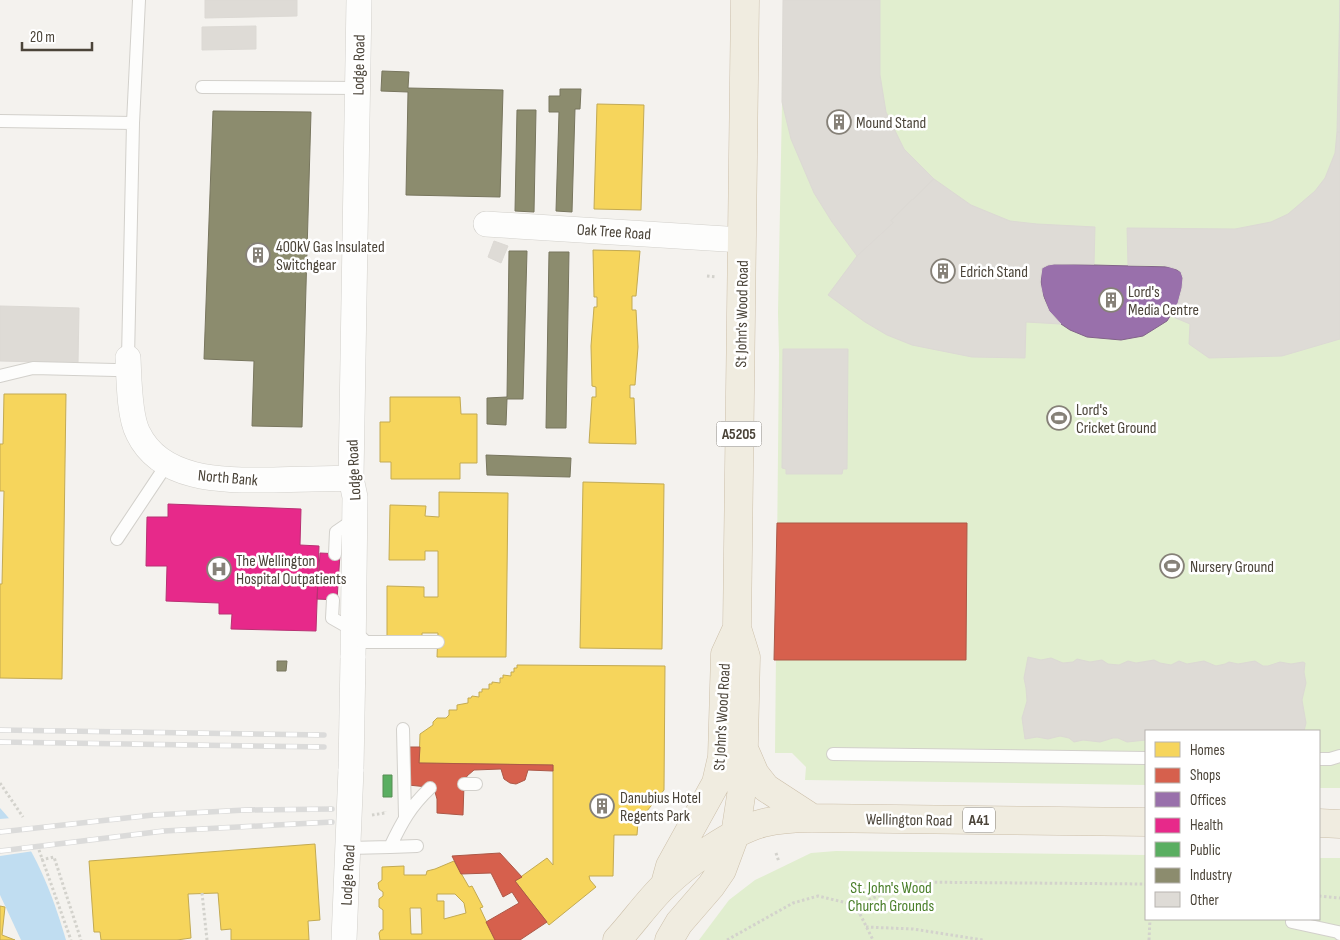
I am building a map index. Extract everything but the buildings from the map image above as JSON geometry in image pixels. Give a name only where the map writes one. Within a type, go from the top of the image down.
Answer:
[{"type":"highway","name":"St John's Wood Road","points":[[736,835],[743,783],[746,657],[737,628],[745,0]]},
{"type":"highway","name":"St John's Wood Road","points":[[665,885],[670,866],[716,783],[722,757],[725,654],[737,628]]},
{"type":"highway","name":"A5205","points":[[744,750],[755,774],[766,788],[812,818]]},
{"type":"highway","name":"Wellington Road","points":[[617,940],[634,923],[665,885],[710,850],[764,822],[793,818],[1145,822]]},
{"type":"highway","points":[[1320,823],[1340,824]]},
{"type":"highway","points":[[669,940],[679,923],[711,886],[722,870],[736,835]]},
{"type":"street","name":"Lodge Road","points":[[344,940],[354,630],[355,497],[351,478],[359,0]]},
{"type":"street","name":"Oak Tree Road","points":[[486,224],[742,240]]},
{"type":"street","name":"North Bank","points":[[128,363],[133,419],[137,432],[149,448],[167,464],[194,474],[221,479],[351,478]]},
{"type":"lane","points":[[0,376],[33,368],[115,370],[128,363],[133,124],[139,0]]},
{"type":"lane","points":[[202,87],[357,88]]},
{"type":"lane","points":[[0,121],[133,124]]},
{"type":"lane","points":[[117,539],[167,464]]},
{"type":"lane","points":[[335,554],[336,532],[355,519]]},
{"type":"lane","points":[[333,600],[332,618],[354,630],[366,642],[438,642]]},
{"type":"lane","points":[[403,730],[405,816]]},
{"type":"lane","points":[[833,754],[1145,758]]},
{"type":"lane","points":[[1320,759],[1340,756]]},
{"type":"lane","points":[[390,847],[405,816],[416,801],[430,788]]},
{"type":"lane","points":[[348,848],[417,846]]},
{"type":"lane","points":[[1292,922],[1340,934]]},
{"type":"path","points":[[0,783],[23,817]]},
{"type":"path","points":[[39,850],[71,940]]},
{"type":"path","points":[[776,853],[779,862]]},
{"type":"path","points":[[41,860],[54,857],[81,940]]},
{"type":"path","points":[[860,914],[869,900],[906,882],[1145,884]]},
{"type":"path","points":[[202,893],[207,940]]},
{"type":"path","points":[[726,940],[793,903],[818,896],[847,903],[860,914],[872,940]]},
{"type":"path","points":[[1320,896],[1340,898]]},
{"type":"path","points":[[1149,940],[1150,920]]},
{"type":"path","points":[[866,927],[912,929],[983,940]]},
{"type":"green space","name":"Lord's Cricket Ground","points":[[784,0],[1340,0],[1340,788],[1320,788],[1320,730],[1145,730],[1145,785],[805,780],[806,767],[792,753],[775,753],[778,313]]},
{"type":"green space","name":"St. John's Wood Church Grounds","points":[[836,851],[1145,855],[1145,920],[1320,920],[1320,858],[1340,858],[1340,940],[699,940],[729,900],[755,880],[811,853]]},
{"type":"water","points":[[0,808],[23,837],[32,853],[48,887],[66,940],[21,940],[0,895]]},
{"type":"pier","points":[[12,818],[34,851],[0,856],[0,819]]},
{"type":"railway","points":[[0,730],[324,735]]},
{"type":"railway","points":[[0,742],[324,747]]},
{"type":"railway","points":[[0,832],[153,815],[245,810],[332,809]]},
{"type":"railway","points":[[0,851],[164,831],[332,822]]},
{"type":"place","name":"Mound Stand","points":[[839,122]]},
{"type":"place","name":"400kV Gas Insulated Switchgear","points":[[258,255]]},
{"type":"place","name":"Edrich Stand","points":[[943,271]]},
{"type":"place","name":"Lord's Media Centre","points":[[1111,300]]},
{"type":"place","name":"Lord's Cricket Ground","points":[[1059,418]]},
{"type":"place","name":"Nursery Ground","points":[[1172,566]]},
{"type":"place","name":"The Wellington Hospital Outpatients","points":[[219,569]]},
{"type":"place","name":"Danubius Hotel Regents Park","points":[[602,806]]}]
